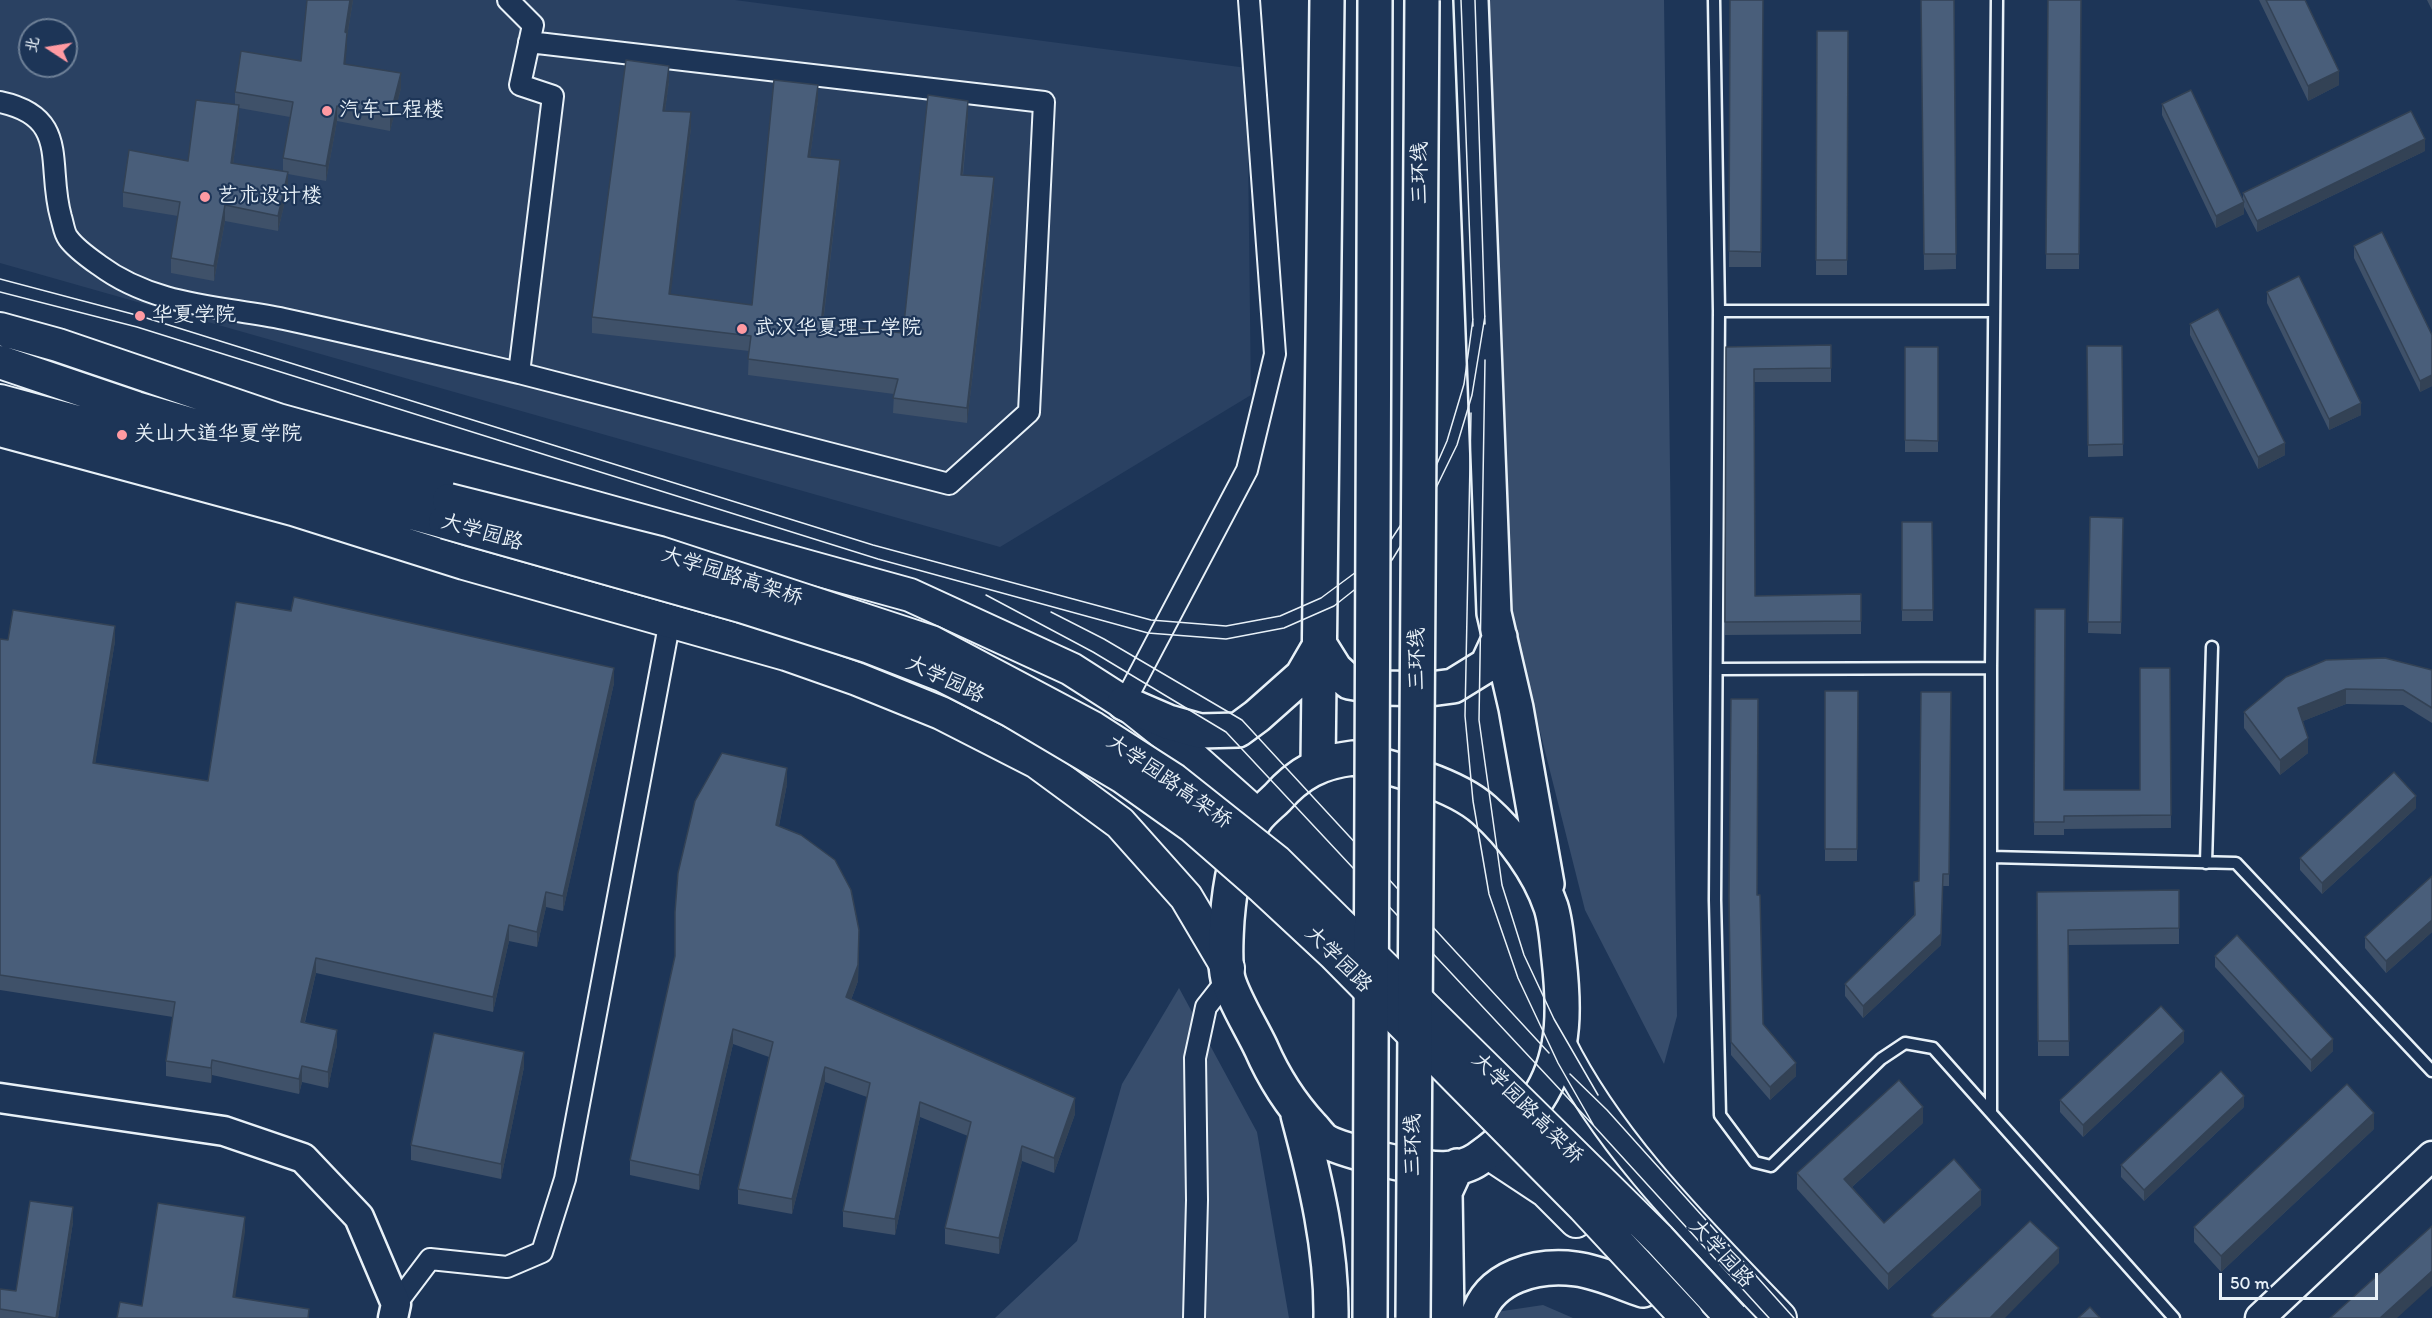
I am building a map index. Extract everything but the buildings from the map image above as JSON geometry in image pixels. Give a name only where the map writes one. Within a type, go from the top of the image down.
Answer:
[{"type":"highway","points":[[1318,766],[1327,0]]},
{"type":"highway","name":"三环线","points":[[1370,1318],[1375,0]]},
{"type":"highway","name":"三环线","points":[[1413,1318],[1422,0]]},
{"type":"highway","points":[[1471,0],[1494,613],[1516,708],[1551,906],[1557,940],[1564,1005],[1559,1043],[1552,1071],[1542,1093],[1518,1125],[1472,1163],[1439,1170],[1396,1164],[1324,1141],[1297,1111],[1274,1078],[1228,974],[1226,938],[1230,885],[1239,852],[1258,816],[1287,786],[1327,761],[1353,758],[1400,770],[1459,793],[1483,809],[1510,838],[1535,874],[1551,906]]},
{"type":"highway","points":[[1320,645],[1335,669],[1349,682],[1384,688],[1430,689],[1453,686],[1487,665],[1500,637]]},
{"type":"highway","points":[[1124,703],[1168,722],[1200,731],[1238,730],[1302,676],[1320,645]]},
{"type":"highway","points":[[1297,1111],[1322,1215],[1332,1282],[1331,1318]]},
{"type":"highway","points":[[1447,1318],[1446,1192],[1457,1166]]},
{"type":"highway","points":[[1477,1318],[1481,1306],[1498,1287],[1519,1273],[1546,1268],[1578,1269],[1643,1290]]},
{"type":"main road","points":[[0,329],[58,345],[278,420],[910,595],[1071,669],[1124,703],[1176,743],[1258,816]]},
{"type":"main road","points":[[0,362],[334,478],[447,511]]},
{"type":"main road","points":[[0,401],[334,478]]},
{"type":"main road","points":[[278,420],[334,478],[417,549]]},
{"type":"main road","points":[[0,430],[293,509],[417,549],[786,654],[857,679],[941,713],[1037,762],[1120,823],[1186,897],[1228,974]]},
{"type":"main road","name":"大学园路","points":[[447,511],[870,647],[942,675],[1010,710],[1123,777],[1192,826],[1334,954],[1584,1207],[1687,1318]]},
{"type":"main road","name":"大学园路高架桥","points":[[447,511],[660,553],[931,642],[1093,729],[1138,757],[1174,780],[1276,861],[1659,1239],[1732,1318]]},
{"type":"main road","name":"大学园路","points":[[1559,1043],[1613,1131],[1723,1258],[1780,1318]]},
{"type":"main road","points":[[1487,1152],[1546,1191],[1669,1318]]},
{"type":"street","points":[[508,0],[533,25],[520,85],[553,96],[519,373]]},
{"type":"street","points":[[1124,703],[1247,470],[1275,354],[1249,0]]},
{"type":"street","points":[[0,102],[21,106],[29,111],[50,136],[56,191],[67,237],[99,265],[141,290],[171,300],[282,319],[519,373],[949,484],[1029,412],[1044,102],[530,42]]},
{"type":"street","points":[[394,1311],[430,1258],[507,1267],[542,1252],[566,1179],[670,620]]},
{"type":"street","points":[[1194,1318],[1197,1200],[1195,1058],[1206,1007],[1228,974]]},
{"type":"street","points":[[0,1098],[224,1131],[303,1158],[359,1217],[394,1311]]},
{"type":"street","points":[[2260,1318],[2432,1156]]},
{"type":"lane","points":[[1714,0],[1719,311],[1715,900],[1720,1115],[1755,1162],[1771,1166],[1881,1059],[1905,1043],[1932,1048],[2174,1318]]},
{"type":"lane","points":[[1991,1113],[1991,668],[1997,0]]},
{"type":"lane","points":[[1719,311],[1994,311]]},
{"type":"lane","points":[[2206,863],[2212,647]]},
{"type":"lane","points":[[1718,669],[1991,668]]},
{"type":"lane","points":[[1991,857],[2236,863],[2432,1071]]},
{"type":"shaded area","name":"武汉华夏理工学院","points":[[0,0],[735,0],[1247,68],[1251,395],[1000,547],[0,263]]},
{"type":"shaded area","points":[[1485,0],[1664,0],[1677,1016],[1664,1064],[1585,910],[1523,664],[1480,622]]},
{"type":"shaded area","points":[[1179,988],[1257,1132],[1289,1318],[995,1318],[1077,1241],[1122,1084]]},
{"type":"shaded area","points":[[1543,1305],[1573,1318],[1456,1318]]},
{"type":"tram line","points":[[1461,0],[1473,326]]},
{"type":"tram line","points":[[1475,0],[1485,324]]},
{"type":"tram line","points":[[0,279],[140,316],[873,545],[1151,620],[1226,626],[1280,616],[1321,598],[1383,552],[1429,482],[1447,441],[1464,384],[1473,319]]},
{"type":"tram line","points":[[0,292],[137,327],[878,559],[1148,633],[1226,639],[1284,628],[1334,606],[1392,560],[1436,488],[1457,445],[1472,395],[1485,316]]},
{"type":"tram line","points":[[1485,360],[1479,720],[1502,885],[1524,955],[1554,1019],[1598,1095]]},
{"type":"tram line","points":[[1471,413],[1465,716],[1473,801],[1489,894],[1518,978],[1558,1063],[1594,1126]]},
{"type":"tram line","points":[[986,595],[1093,652],[1226,732],[1594,1126],[1769,1318]]},
{"type":"tram line","points":[[1051,612],[1104,639],[1242,720],[1549,1053]]},
{"type":"tram line","points":[[1570,1074],[1607,1110],[1794,1318]]},
{"type":"place","name":"汽车工程楼","points":[[327,111]]},
{"type":"place","name":"艺术设计楼","points":[[205,197]]},
{"type":"place","name":"华夏学院","points":[[140,316]]},
{"type":"place","name":"武汉华夏理工学院","points":[[742,329]]},
{"type":"place","name":"关山大道华夏学院","points":[[122,435]]}]
